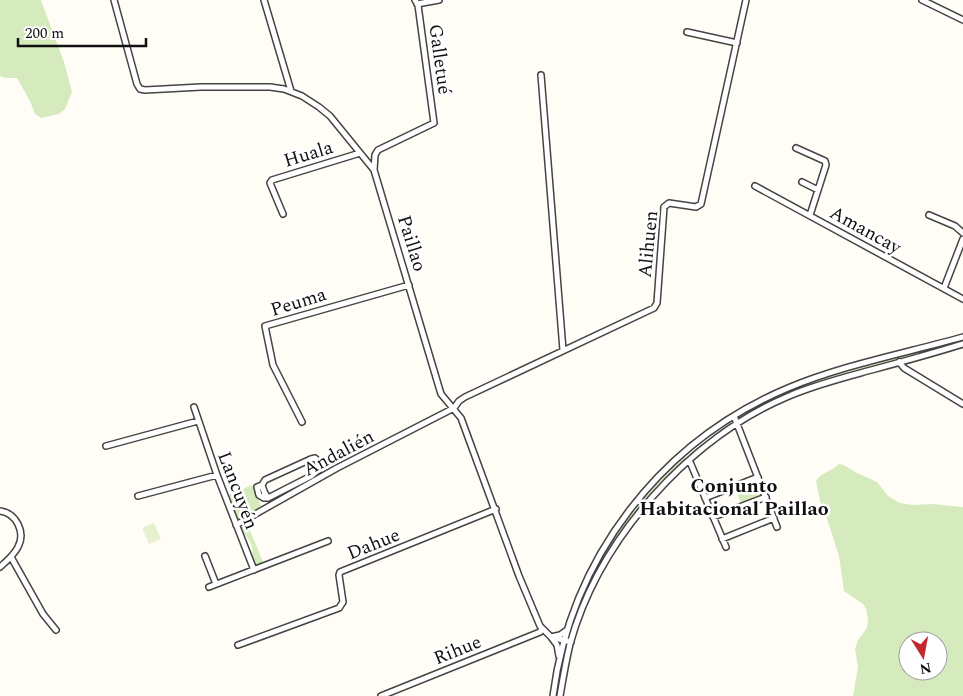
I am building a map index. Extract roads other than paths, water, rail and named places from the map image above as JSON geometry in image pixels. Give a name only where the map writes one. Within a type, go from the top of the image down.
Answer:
[{"type":"street","name":"Paillao","points":[[114,0],[137,84],[142,90],[257,86],[291,91],[308,99],[325,111],[374,170],[440,391],[461,418],[519,576],[542,629],[551,637],[571,642]]},
{"type":"street","points":[[264,0],[291,91]]},
{"type":"street","points":[[416,2],[439,0]]},
{"type":"street","name":"Alihuen","points":[[454,408],[459,401],[655,306],[664,207],[669,203],[697,207],[701,204],[746,0]]},
{"type":"street","points":[[922,0],[963,20]]},
{"type":"street","name":"Galletué","points":[[374,170],[378,150],[434,124],[423,36],[416,2]]},
{"type":"street","points":[[687,32],[737,43]]},
{"type":"street","points":[[541,75],[563,350]]},
{"type":"street","points":[[796,148],[825,161],[826,165],[810,215]]},
{"type":"street","name":"Huala","points":[[282,214],[270,183],[272,180],[360,153]]},
{"type":"street","points":[[802,182],[818,190]]},
{"type":"street","name":"Amancay","points":[[755,186],[963,299]]},
{"type":"street","points":[[929,215],[954,226],[963,233]]},
{"type":"street","points":[[944,288],[963,239]]},
{"type":"street","name":"Peuma","points":[[302,422],[274,365],[265,326],[409,285]]},
{"type":"street","points":[[553,696],[567,630],[591,570],[610,537],[644,492],[684,453],[734,416],[768,397],[804,382],[963,337]]},
{"type":"street","points":[[560,696],[571,642],[587,599],[604,566],[636,516],[656,492],[690,460],[737,424],[762,408],[801,391],[963,344]]},
{"type":"street","points":[[899,362],[904,368],[963,404]]},
{"type":"street","name":"Lancuyén","points":[[194,407],[217,475],[254,570]]},
{"type":"street","name":"Andalién","points":[[236,525],[323,476],[454,408]]},
{"type":"street","points":[[734,416],[777,527]]},
{"type":"street","points":[[106,446],[198,421]]},
{"type":"street","points":[[684,453],[690,460],[726,546]]},
{"type":"street","points":[[318,467],[311,476],[268,498],[259,495],[257,487],[262,485],[265,480],[311,459],[315,458],[318,461],[318,467],[323,476]]},
{"type":"street","points":[[138,496],[217,475]]},
{"type":"street","points":[[705,498],[758,477]]},
{"type":"street","points":[[713,518],[766,497]]},
{"type":"street","name":"Dahue","points":[[238,645],[339,608],[343,602],[340,572],[496,509]]},
{"type":"street","points":[[0,511],[13,517],[21,531],[21,542],[11,557],[0,567]]},
{"type":"street","points":[[722,539],[774,518]]},
{"type":"street","points":[[209,587],[328,541]]},
{"type":"street","points":[[205,556],[216,584]]},
{"type":"street","points":[[11,557],[43,614],[56,630]]},
{"type":"street","name":"Rihue","points":[[381,696],[540,632],[542,629]]},
{"type":"street","points":[[560,658],[558,645],[551,637],[560,635],[567,630]]},
{"type":"district","name":"Conjunto Habitacional Paillao","points":[[734,496]]}]
